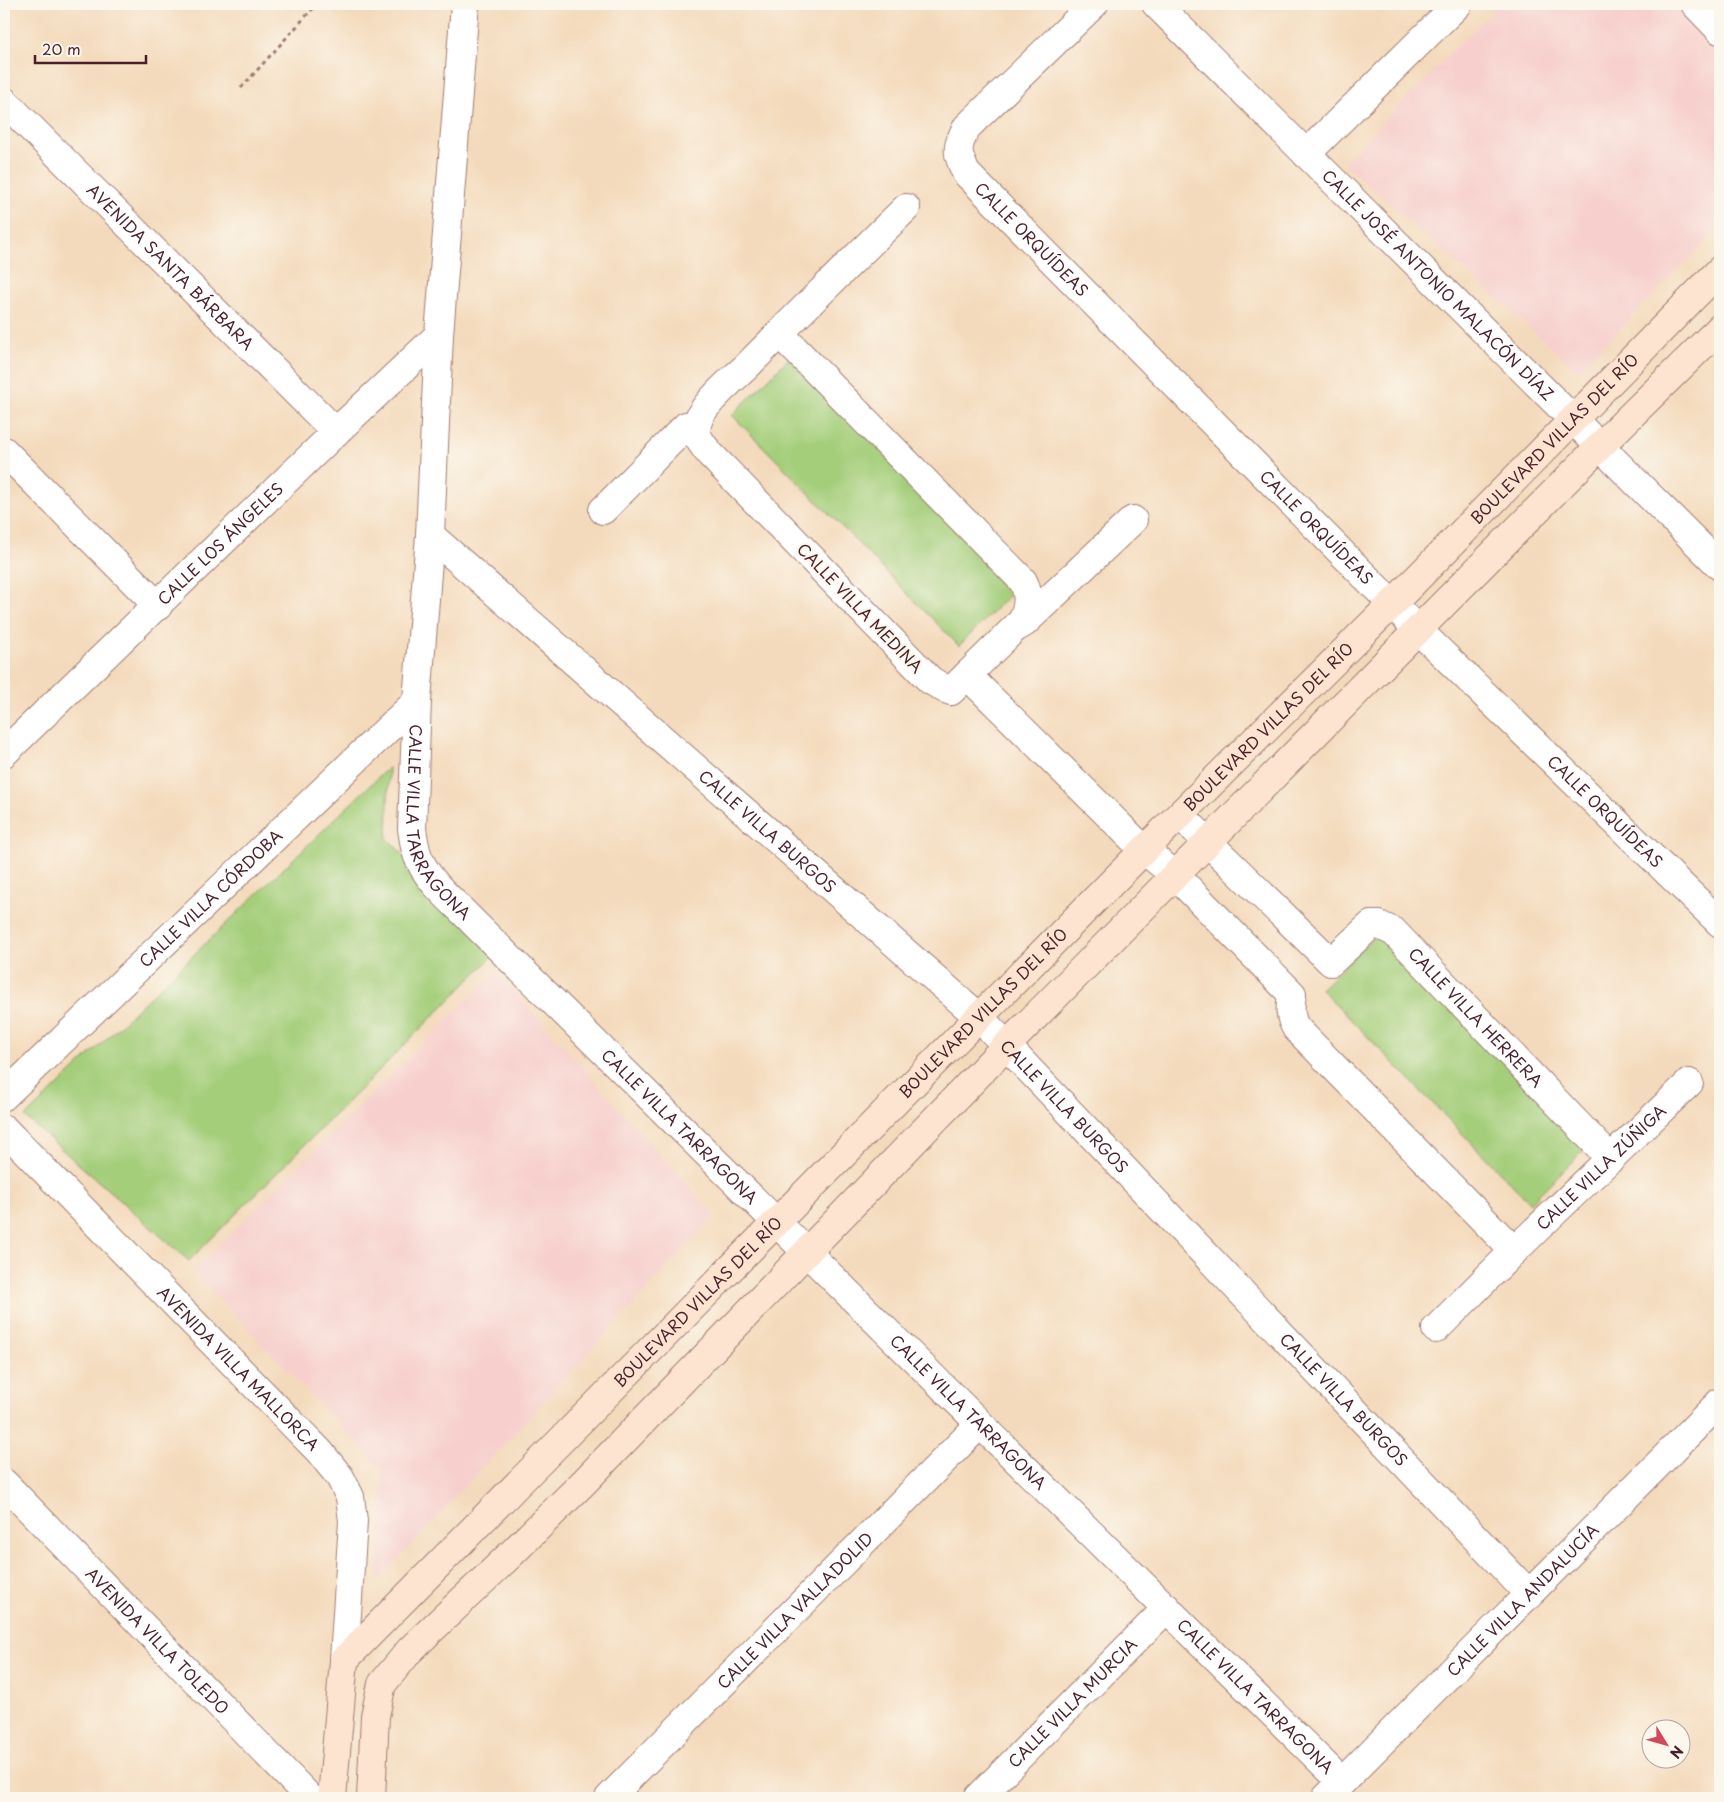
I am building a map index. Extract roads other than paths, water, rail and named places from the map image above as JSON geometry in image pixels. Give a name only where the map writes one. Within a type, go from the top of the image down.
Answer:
[{"type":"street","name":"CALLE VILLA TARRAGONA","points":[[465,4],[440,335],[430,535],[417,701],[412,829],[415,848],[421,863],[432,879],[472,921],[1167,1608],[1334,1790]]},
{"type":"street","name":"CALLE ORQUÍDEAS","points":[[1094,4],[967,127],[959,144],[958,154],[966,173],[1418,630],[1720,923]]},
{"type":"street","name":"CALLE JOSÉ ANTONIO MALACÓN DÍAZ","points":[[1156,4],[1720,566]]},
{"type":"street","points":[[1306,154],[1458,4]]},
{"type":"street","points":[[1695,4],[1720,30]]},
{"type":"street","name":"AVENIDA SANTA BÁRBARA","points":[[4,101],[336,432]]},
{"type":"street","points":[[603,510],[686,426],[696,425],[701,413],[708,405],[906,208]]},
{"type":"street","name":"BOULEVARD VILLAS DEL RÍO","points":[[344,1660],[1144,850],[1392,604],[1720,270]]},
{"type":"street","points":[[370,1798],[375,1716],[382,1684],[410,1650],[508,1558],[584,1482],[1207,841],[1720,328]]},
{"type":"street","points":[[779,333],[1022,580],[1027,590],[1027,608],[1021,622],[1015,628]]},
{"type":"street","name":"CALLE LOS ÁNGELES","points":[[4,753],[336,432],[440,335]]},
{"type":"street","name":"CALLE VILLA MEDINA","points":[[696,425],[698,440],[710,454],[930,680],[951,691],[1015,628]]},
{"type":"street","points":[[4,451],[158,606]]},
{"type":"street","points":[[1015,628],[1024,624],[1133,520]]},
{"type":"street","name":"CALLE VILLA BURGOS","points":[[430,535],[980,1018],[1530,1594]]},
{"type":"street","points":[[967,675],[1144,850],[1175,875],[1292,994],[1289,1008],[1296,1028],[1514,1251]]},
{"type":"street","name":"CALLE VILLA CÓRDOBA","points":[[4,1096],[417,701]]},
{"type":"street","points":[[1180,815],[1207,841]]},
{"type":"street","name":"CALLE VILLA HERRERA","points":[[1207,841],[1331,962],[1370,925],[1382,926],[1394,932],[1611,1159]]},
{"type":"street","name":"CALLE VILLA ZÚÑIGA","points":[[1436,1329],[1688,1083]]},
{"type":"street","name":"AVENIDA VILLA MALLORCA","points":[[4,1129],[318,1451],[340,1477],[350,1497],[353,1521],[344,1660]]},
{"type":"street","name":"CALLE VILLA ANDALUCÍA","points":[[1334,1790],[1720,1402]]},
{"type":"street","name":"CALLE VILLA VALLADOLID","points":[[610,1798],[980,1424]]},
{"type":"street","name":"AVENIDA VILLA TOLEDO","points":[[4,1483],[310,1798]]},
{"type":"street","name":"CALLE VILLA MURCIA","points":[[978,1798],[1167,1608]]},
{"type":"street","points":[[332,1798],[344,1660]]}]
